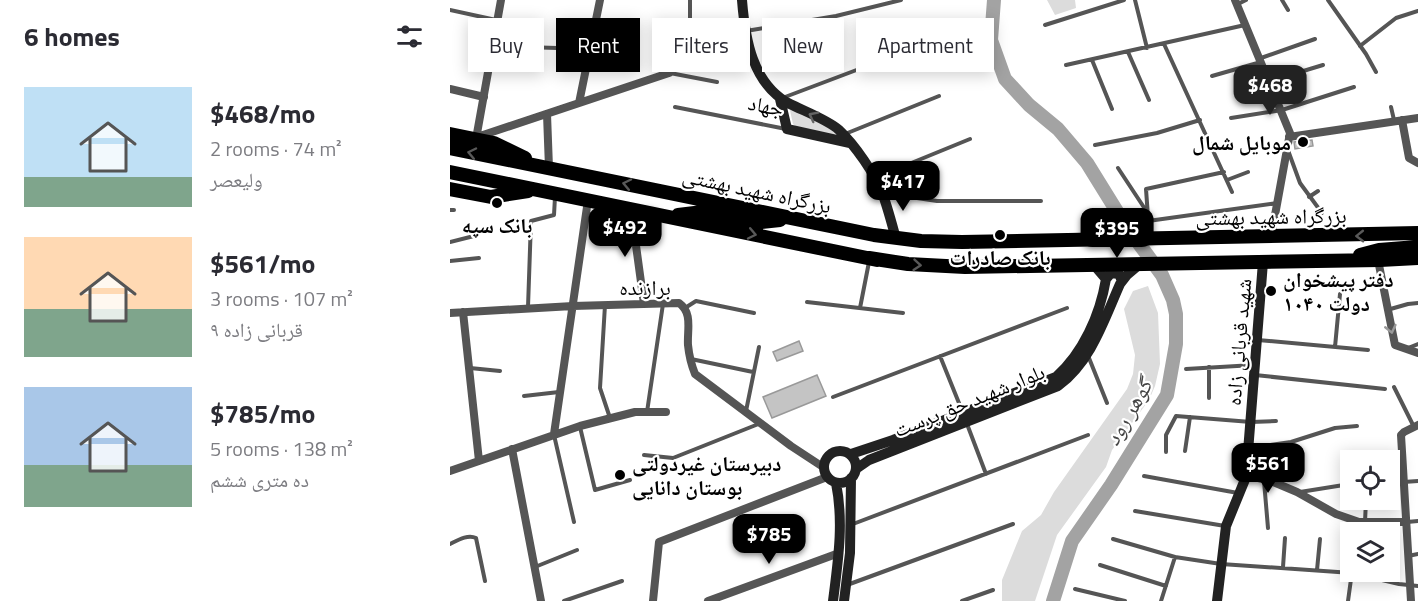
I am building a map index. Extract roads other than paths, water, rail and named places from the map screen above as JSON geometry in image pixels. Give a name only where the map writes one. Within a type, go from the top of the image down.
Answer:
[{"type":"highway","points":[[450,134],[496,144],[547,168]]},
{"type":"highway","name":"بزرگراه شهید بهشتی","points":[[450,148],[547,168],[873,259],[936,266],[1094,265],[1123,273],[1140,264],[1378,260],[1417,244]]},
{"type":"highway","name":"بزرگراه شهید بهشتی","points":[[450,172],[668,217],[791,218],[896,239],[941,242],[1099,240],[1151,236],[1271,237],[1417,244]]},
{"type":"highway","points":[[450,189],[491,197],[535,189]]},
{"type":"highway","points":[[1334,261],[1417,244]]},
{"type":"street","points":[[497,18],[501,0]]},
{"type":"street","points":[[596,18],[600,0]]},
{"type":"street","points":[[742,0],[744,18]]},
{"type":"street","points":[[1236,2],[1290,132],[1271,237]]},
{"type":"street","points":[[750,50],[754,64],[780,99],[837,128],[846,139],[875,178],[896,239]]},
{"type":"street","points":[[488,72],[476,138],[669,73]]},
{"type":"street","points":[[579,103],[585,72]]},
{"type":"street","points":[[450,89],[484,97]]},
{"type":"street","points":[[780,99],[787,129]]},
{"type":"street","points":[[547,114],[547,168]]},
{"type":"street","points":[[1289,137],[1418,118]]},
{"type":"street","points":[[1398,121],[1408,158],[1418,163]]},
{"type":"street","name":"جهاد","points":[[787,129],[846,139]]},
{"type":"street","points":[[554,434],[588,200]]},
{"type":"street","points":[[631,209],[644,304]]},
{"type":"street","points":[[1378,260],[1395,345],[1418,353]]},
{"type":"street","name":"شهید قربانی زاده","points":[[1217,601],[1226,526],[1246,475],[1263,262]]},
{"type":"street","points":[[1094,265],[1106,279],[1115,273],[1123,273]]},
{"type":"street","name":"بلوار شهید حق پرست","points":[[851,454],[1058,386],[1069,378],[1087,354],[1123,273]]},
{"type":"street","name":"بلوار شهید حق پرست","points":[[854,474],[869,460],[1056,377],[1067,367],[1085,340],[1106,279]]},
{"type":"street","name":"برازنده","points":[[450,313],[605,304],[679,303],[685,308],[688,316],[690,358]]},
{"type":"street","points":[[463,312],[479,461]]},
{"type":"street","points":[[690,358],[695,374],[829,476],[842,483],[854,474]]},
{"type":"street","points":[[450,471],[580,426],[635,412],[666,412]]},
{"type":"street","points":[[1411,601],[1414,585],[1408,556],[1401,435],[1416,426]]},
{"type":"street","points":[[512,449],[541,601]]},
{"type":"street","points":[[834,601],[841,585],[850,553],[854,474],[854,458],[851,454],[841,450],[830,453],[826,457],[829,476],[841,506],[839,553],[841,585],[844,601]]},
{"type":"street","points":[[1246,475],[1264,479],[1297,492],[1315,504],[1362,522]]},
{"type":"street","points":[[653,601],[659,542],[829,476]]},
{"type":"street","points":[[1400,522],[1406,522]]},
{"type":"street","points":[[708,601],[839,553]]},
{"type":"lane","points":[[690,0],[690,18]]},
{"type":"lane","points":[[750,31],[836,16],[901,0]]},
{"type":"lane","points":[[1045,25],[1124,0]]},
{"type":"lane","points":[[1135,0],[1147,48]]},
{"type":"lane","points":[[1236,2],[1246,0]]},
{"type":"lane","points":[[1282,0],[1288,10]]},
{"type":"lane","points":[[1328,0],[1376,72]]},
{"type":"lane","points":[[450,10],[488,18]]},
{"type":"lane","points":[[1360,46],[1396,18],[1418,11]]},
{"type":"lane","points":[[1066,65],[1246,25]]},
{"type":"lane","points":[[1212,76],[1315,39]]},
{"type":"lane","points":[[1164,44],[1232,192]]},
{"type":"lane","points":[[1128,52],[1149,100]]},
{"type":"lane","points":[[1092,60],[1112,109]]},
{"type":"lane","points":[[1270,81],[1323,65]]},
{"type":"lane","points":[[780,99],[856,70]]},
{"type":"lane","points":[[669,73],[717,82]]},
{"type":"lane","points":[[1231,118],[1282,110],[1354,87]]},
{"type":"lane","points":[[846,139],[939,96]]},
{"type":"lane","name":"جهاد","points":[[675,107],[787,129]]},
{"type":"lane","points":[[1391,107],[1398,121]]},
{"type":"lane","points":[[1095,146],[1157,133],[1200,120]]},
{"type":"lane","points":[[875,178],[970,139]]},
{"type":"lane","points":[[1288,149],[1300,183],[1322,213]]},
{"type":"lane","points":[[1118,168],[1147,212]]},
{"type":"lane","points":[[1151,236],[1146,189],[1224,172]]},
{"type":"lane","points":[[1227,180],[1248,172]]},
{"type":"lane","points":[[1309,197],[1317,191]]},
{"type":"lane","points":[[882,193],[937,201],[1041,201]]},
{"type":"lane","points":[[528,308],[531,221],[554,215],[556,194]]},
{"type":"lane","points":[[1148,220],[1278,203]]},
{"type":"lane","points":[[450,242],[474,236]]},
{"type":"lane","points":[[450,261],[479,258]]},
{"type":"lane","points":[[861,308],[873,259]]},
{"type":"lane","points":[[1335,347],[1340,294]]},
{"type":"lane","points":[[685,308],[696,301],[754,313]]},
{"type":"lane","points":[[807,302],[903,313]]},
{"type":"lane","points":[[1387,310],[1418,303]]},
{"type":"lane","points":[[605,304],[600,388],[610,418]]},
{"type":"lane","points":[[647,412],[663,304]]},
{"type":"lane","points":[[833,397],[1067,308]]},
{"type":"lane","points":[[1257,340],[1368,350]]},
{"type":"lane","points":[[1405,350],[1418,344]]},
{"type":"lane","points":[[746,411],[759,347]]},
{"type":"lane","points":[[1087,354],[1107,403]]},
{"type":"lane","points":[[940,356],[986,474]]},
{"type":"lane","points":[[690,358],[753,372]]},
{"type":"lane","points":[[469,368],[500,371]]},
{"type":"lane","points":[[1209,368],[1209,398]]},
{"type":"lane","points":[[1186,369],[1255,370],[1385,388]]},
{"type":"lane","points":[[1395,387],[1416,426]]},
{"type":"lane","points":[[524,396],[560,391]]},
{"type":"lane","points":[[1166,452],[1166,435],[1176,416],[1251,422],[1276,421]]},
{"type":"lane","points":[[1185,450],[1190,417]]},
{"type":"lane","points":[[644,455],[672,458],[762,423]]},
{"type":"lane","points":[[580,426],[595,490],[630,480]]},
{"type":"lane","points":[[1248,448],[1291,442],[1335,428],[1357,426]]},
{"type":"lane","points":[[554,434],[574,522]]},
{"type":"lane","points":[[850,525],[1088,435]]},
{"type":"lane","points":[[1144,476],[1239,493]]},
{"type":"lane","points":[[1264,479],[1268,528]]},
{"type":"lane","points":[[1400,482],[1418,481]]},
{"type":"lane","points":[[1297,492],[1340,485]]},
{"type":"lane","points":[[1135,510],[1226,526]]},
{"type":"lane","points":[[1362,522],[1364,510]]},
{"type":"lane","points":[[1406,522],[1418,521]]},
{"type":"lane","points":[[841,585],[1013,524]]},
{"type":"lane","points":[[450,544],[463,538],[476,538],[485,581]]},
{"type":"lane","points":[[1283,567],[1285,538]]},
{"type":"lane","points":[[1113,539],[1175,557],[1221,564],[1340,571]]},
{"type":"lane","points":[[1317,570],[1320,539]]},
{"type":"lane","points":[[535,567],[578,550]]},
{"type":"lane","points":[[1408,556],[1418,555]]},
{"type":"lane","points":[[1161,601],[1175,557]]},
{"type":"lane","points":[[1100,566],[1166,586]]},
{"type":"lane","points":[[564,601],[622,581]]},
{"type":"lane","points":[[1348,601],[1351,582]]},
{"type":"lane","points":[[1075,589],[1125,601]]},
{"type":"lane","points":[[963,601],[993,590]]},
{"type":"waterway","name":"گوهر رود","points":[[994,0],[991,40],[1005,79],[1029,105],[1058,129],[1087,163],[1126,226],[1162,275],[1173,300],[1176,314],[1176,344],[1167,395],[1111,485],[1072,541],[1053,601]]},
{"type":"place","name":"موبایل شمال","points":[[1303,142]]},
{"type":"place","name":"بانک سپه","points":[[497,203]]},
{"type":"place","name":"بانک صادرات","points":[[1000,235]]},
{"type":"place","name":"دفتر پیشخوان دولت ۱۰۴۰","points":[[1271,291]]},
{"type":"place","name":"دبیرستان غیردولتی بوستان دانایی","points":[[620,475]]}]
